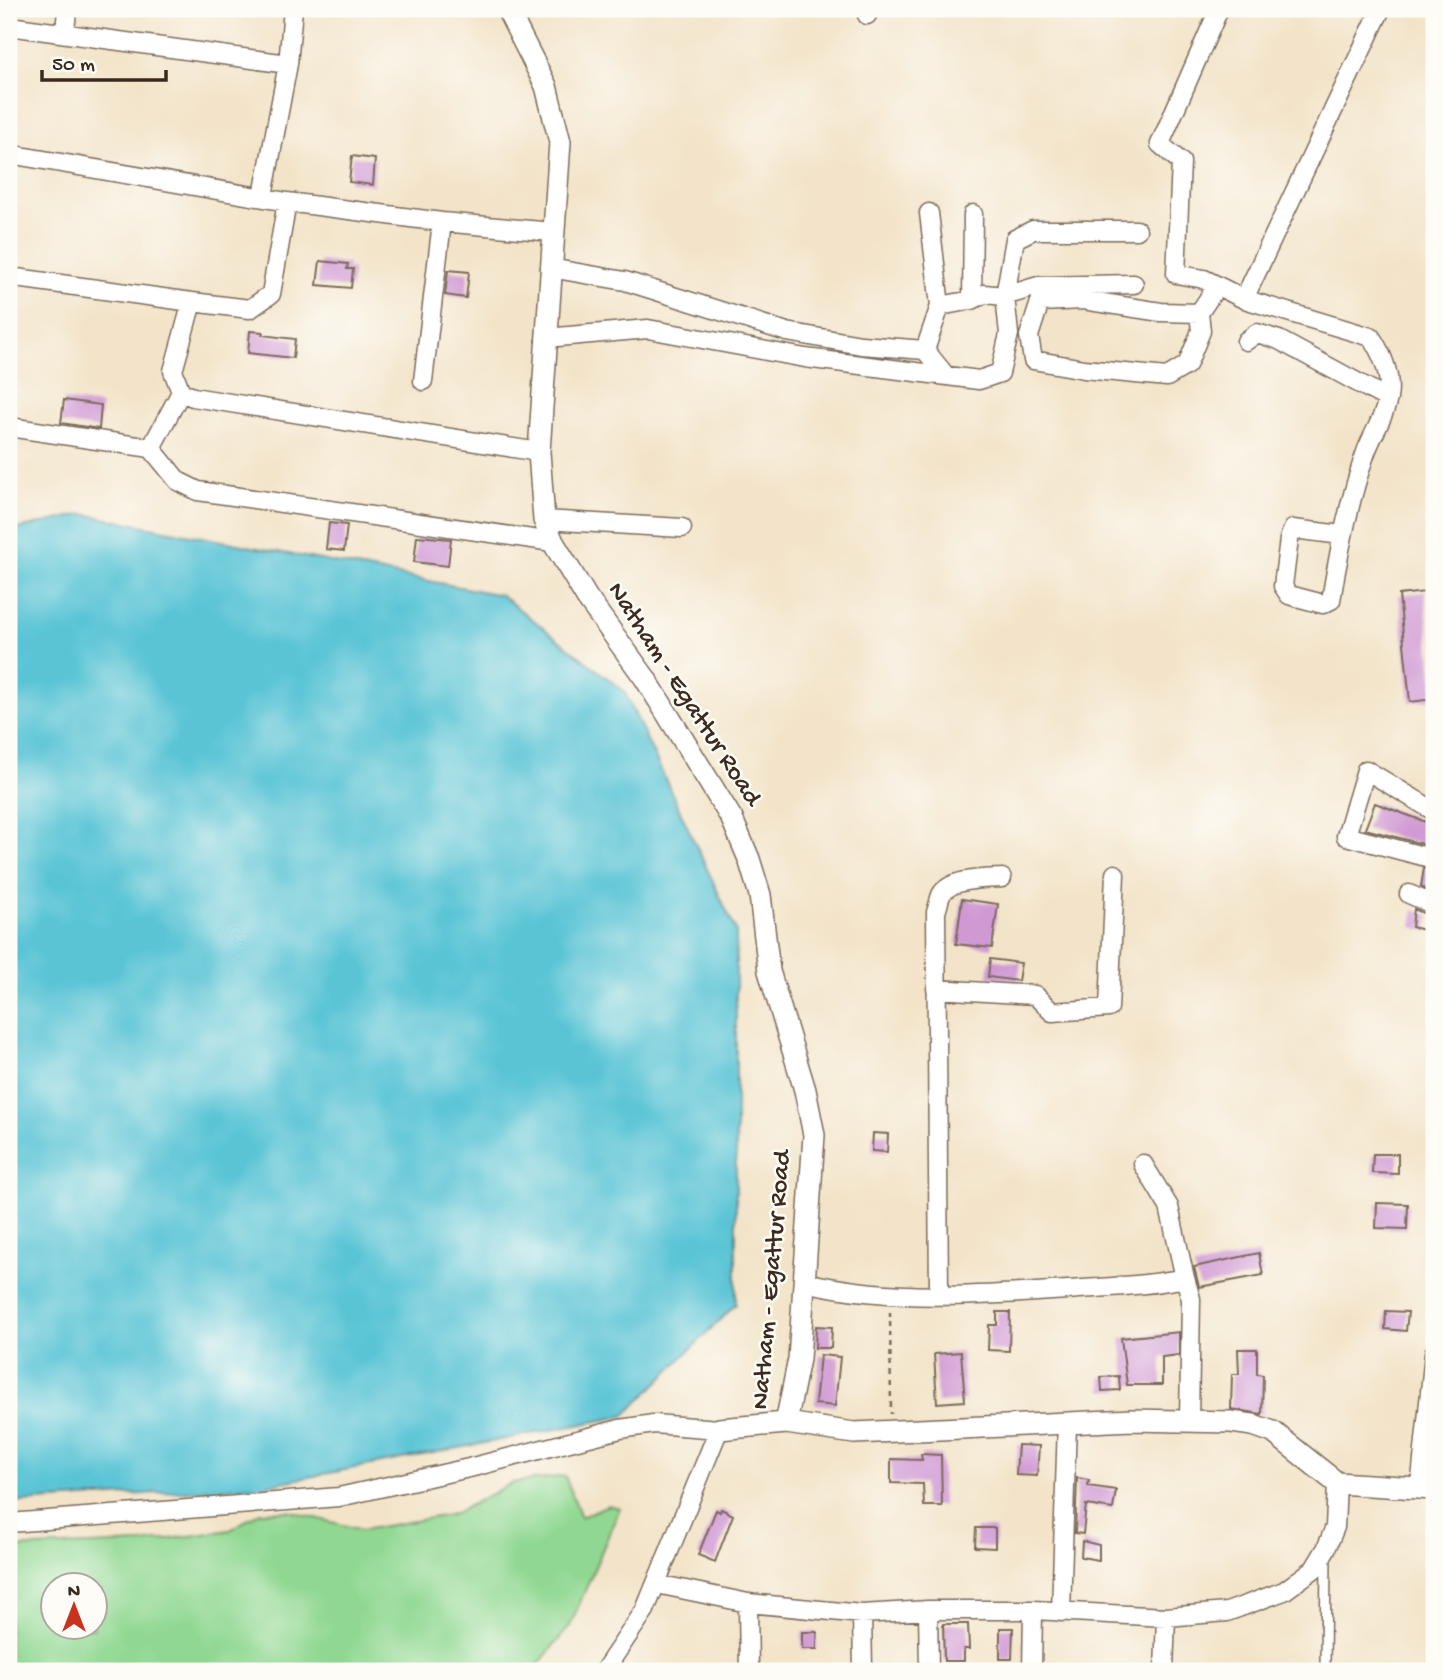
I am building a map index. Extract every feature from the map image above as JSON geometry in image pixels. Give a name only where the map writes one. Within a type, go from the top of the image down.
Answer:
[{"type":"street","points":[[65,33],[67,9]]},
{"type":"street","points":[[263,196],[288,64],[293,9]]},
{"type":"street","name":"Natham - Egattur Road","points":[[507,9],[546,86],[560,142],[539,452],[544,520],[552,542],[587,598],[652,690],[732,819],[749,859],[760,895],[769,971],[805,1090],[814,1135],[799,1359],[786,1423],[854,1433],[1132,1420],[1254,1425],[1273,1432],[1337,1483]]},
{"type":"street","points":[[1219,9],[1160,144],[1181,162],[1176,274],[1204,279],[1244,299],[1371,337],[1381,352],[1389,375],[1388,398],[1365,453],[1342,535],[1331,600],[1323,604],[1289,596],[1283,586],[1289,539],[1293,529],[1342,535]]},
{"type":"street","points":[[1244,299],[1381,9]]},
{"type":"street","points":[[9,26],[288,64]]},
{"type":"street","points":[[9,154],[287,202],[442,222],[553,232]]},
{"type":"street","points":[[9,277],[250,309],[271,294],[287,202]]},
{"type":"street","points":[[925,350],[940,306],[929,213]]},
{"type":"street","points":[[972,300],[973,214]]},
{"type":"street","points":[[424,380],[442,222]]},
{"type":"street","points":[[546,338],[648,329],[804,358],[979,380],[1000,373],[1009,334],[1005,296],[1015,239],[1033,230],[1137,230]]},
{"type":"street","points":[[550,268],[625,281],[787,332],[861,345],[925,350],[947,376]]},
{"type":"street","points":[[940,306],[972,300],[984,293],[1005,296],[1038,286],[1133,284]]},
{"type":"street","points":[[1199,313],[1161,312],[1083,300],[1040,302],[1029,336],[1033,360],[1084,369],[1167,377],[1187,365],[1201,331],[1199,313],[1217,286]]},
{"type":"street","points":[[192,302],[173,371],[181,392],[193,397],[539,452]]},
{"type":"street","points":[[1246,341],[1257,333],[1279,340],[1388,398]]},
{"type":"street","points":[[151,448],[181,392]]},
{"type":"street","points":[[9,427],[151,448],[178,481],[198,491],[552,542]]},
{"type":"street","points":[[544,520],[682,528]]},
{"type":"street","points":[[1434,811],[1366,771],[1346,836],[1434,859]]},
{"type":"street","points":[[936,989],[1035,995],[1052,1012],[1109,1008],[1115,874]]},
{"type":"street","points":[[939,1294],[936,912],[941,895],[948,888],[972,879],[1002,878]]},
{"type":"street","points":[[1409,894],[1434,905]]},
{"type":"street","points":[[1143,1164],[1169,1207],[1192,1299],[1189,1421]]},
{"type":"street","points":[[805,1282],[832,1288],[890,1294],[1005,1294],[1185,1278]]},
{"type":"street","points":[[657,1584],[748,1603],[863,1614],[928,1610],[1033,1610],[1166,1618],[1227,1612],[1284,1591],[1314,1569],[1335,1527],[1337,1483],[1427,1489],[1434,1353]]},
{"type":"street","points":[[9,1523],[339,1497],[469,1468],[620,1429],[654,1424],[719,1429],[786,1423]]},
{"type":"street","points":[[1061,1612],[1067,1423]]},
{"type":"street","points":[[604,1671],[645,1609],[657,1584],[719,1429]]},
{"type":"street","points":[[748,1603],[749,1671]]},
{"type":"street","points":[[928,1610],[929,1671]]},
{"type":"street","points":[[1032,1671],[1033,1610]]},
{"type":"street","points":[[863,1614],[863,1671]]},
{"type":"street","points":[[1164,1671],[1166,1618]]},
{"type":"lane","points":[[1325,1671],[1326,1549]]},
{"type":"path","points":[[890,1294],[891,1432]]},
{"type":"green space","points":[[565,1476],[581,1517],[608,1505],[620,1508],[570,1626],[533,1671],[9,1671],[9,1548],[143,1543],[230,1530],[260,1512],[289,1511],[362,1530],[454,1514],[512,1483]]},
{"type":"water","points":[[83,514],[501,595],[624,691],[736,931],[736,1304],[624,1416],[262,1486],[9,1503],[9,531]]},
{"type":"building","points":[[352,156],[375,159],[373,185],[349,182]]},
{"type":"building","points":[[320,261],[348,264],[347,269],[353,269],[351,288],[317,285]]},
{"type":"building","points":[[448,270],[469,272],[466,298],[445,295]]},
{"type":"building","points":[[250,331],[295,339],[293,358],[248,353]]},
{"type":"building","points":[[64,400],[101,405],[99,429],[61,423]]},
{"type":"building","points":[[329,523],[347,525],[344,551],[326,549]]},
{"type":"building","points":[[417,536],[451,539],[448,566],[414,562]]},
{"type":"building","points":[[1425,592],[1434,699],[1410,702],[1399,595]]},
{"type":"building","points":[[1375,803],[1434,825],[1434,847],[1365,829]]},
{"type":"building","points":[[1424,868],[1434,870],[1434,893],[1421,887]]},
{"type":"building","points":[[962,899],[998,904],[992,948],[956,944]]},
{"type":"building","points":[[1414,909],[1430,916],[1427,931],[1412,927]]},
{"type":"building","points":[[990,959],[1021,963],[1018,981],[988,977]]},
{"type":"building","points":[[873,1133],[888,1134],[887,1152],[872,1151]]},
{"type":"building","points":[[1373,1154],[1398,1154],[1398,1174],[1372,1173]]},
{"type":"building","points":[[1377,1203],[1408,1204],[1407,1229],[1376,1228]]},
{"type":"building","points":[[1259,1253],[1263,1275],[1199,1287],[1194,1267]]},
{"type":"building","points":[[1386,1311],[1408,1312],[1406,1331],[1385,1329]]},
{"type":"building","points":[[997,1312],[1010,1312],[1009,1351],[988,1350],[989,1325],[997,1325]]},
{"type":"building","points":[[816,1326],[832,1327],[831,1348],[815,1348]]},
{"type":"building","points":[[1179,1332],[1179,1355],[1162,1357],[1162,1385],[1127,1385],[1121,1338]]},
{"type":"building","points":[[1238,1349],[1257,1349],[1257,1374],[1263,1375],[1262,1414],[1231,1409],[1232,1374],[1239,1374]]},
{"type":"building","points":[[961,1352],[965,1401],[937,1403],[934,1354]]},
{"type":"building","points":[[820,1355],[840,1357],[835,1406],[815,1404]]},
{"type":"building","points":[[1119,1376],[1120,1390],[1102,1391],[1101,1377]]},
{"type":"building","points":[[1018,1445],[1039,1446],[1037,1476],[1016,1475]]},
{"type":"building","points":[[921,1454],[941,1455],[942,1506],[924,1506],[923,1484],[891,1483],[891,1459],[922,1460]]},
{"type":"building","points":[[1077,1478],[1089,1480],[1088,1486],[1116,1490],[1113,1509],[1086,1505],[1083,1534],[1075,1533]]},
{"type":"building","points":[[721,1509],[733,1515],[715,1562],[698,1555],[716,1510],[720,1512]]},
{"type":"building","points":[[976,1528],[995,1528],[995,1548],[975,1547]]},
{"type":"building","points":[[1082,1541],[1099,1545],[1099,1560],[1081,1557]]},
{"type":"building","points":[[943,1624],[968,1624],[969,1649],[964,1649],[964,1661],[944,1661]]},
{"type":"building","points":[[1000,1628],[1013,1628],[1012,1659],[1000,1659]]},
{"type":"building","points":[[802,1632],[817,1632],[817,1649],[802,1649]]}]
